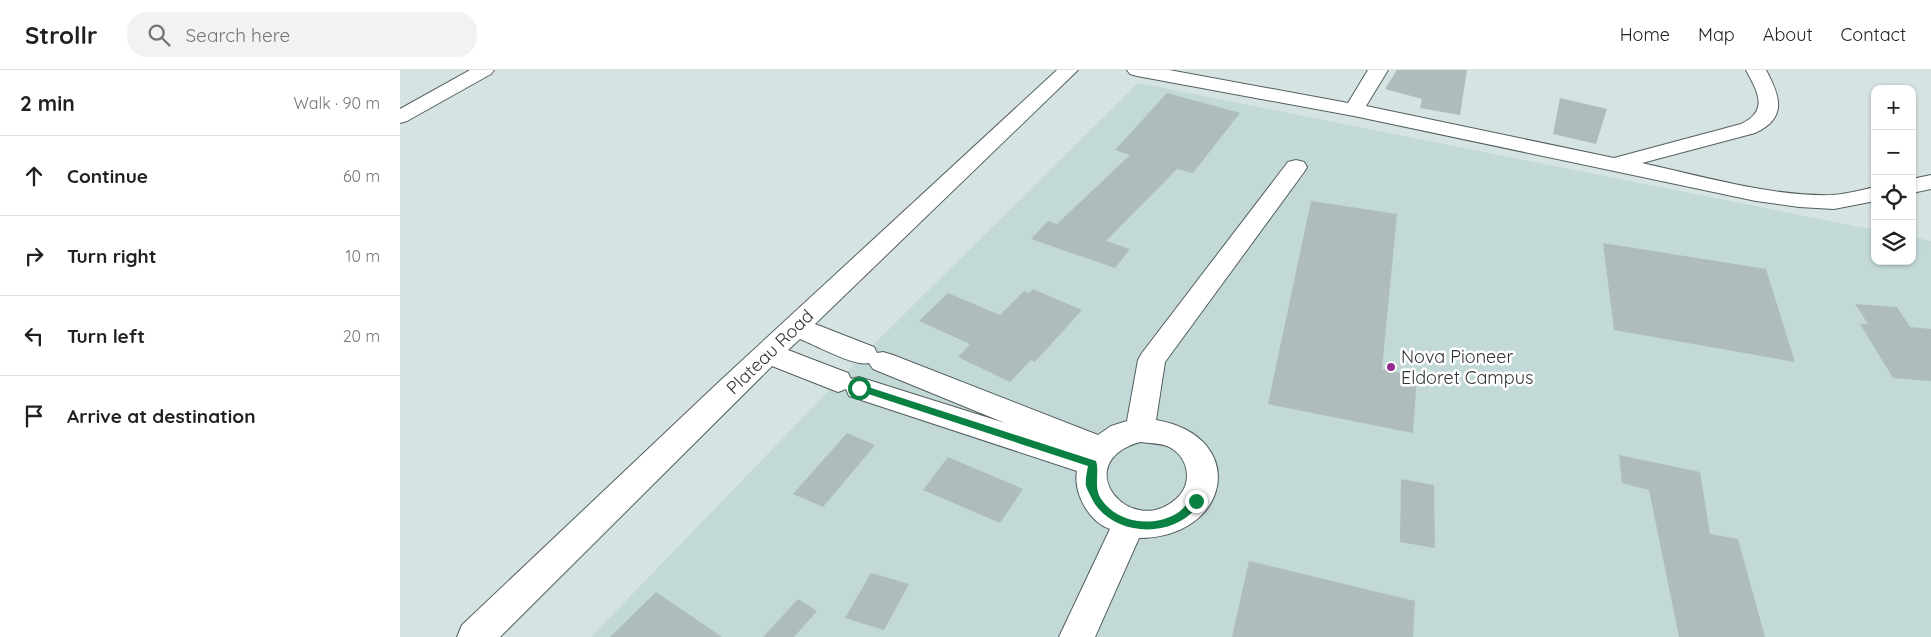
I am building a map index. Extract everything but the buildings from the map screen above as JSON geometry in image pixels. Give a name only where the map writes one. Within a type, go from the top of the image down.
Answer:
[{"type":"street","points":[[400,117],[484,70]]},
{"type":"street","name":"Plateau Road","points":[[475,637],[796,327],[1068,70]]},
{"type":"street","points":[[1137,70],[1354,110],[1756,194],[1834,202],[1871,195]]},
{"type":"street","points":[[1354,110],[1378,70]]},
{"type":"street","points":[[1612,165],[1751,129],[1767,116],[1770,102],[1756,70]]},
{"type":"street","points":[[1140,430],[1152,360],[1296,167]]},
{"type":"street","points":[[1916,185],[1931,182]]},
{"type":"street","points":[[796,327],[873,358],[1097,457]]},
{"type":"street","points":[[769,354],[848,384],[1097,457]]},
{"type":"street","points":[[1140,430],[1159,431],[1183,441],[1196,453],[1203,468],[1203,485],[1196,501],[1183,514],[1166,523],[1145,526],[1128,524],[1111,515],[1098,502],[1091,486],[1097,457],[1122,435],[1140,430]]},
{"type":"street","points":[[1077,637],[1128,524]]},
{"type":"shaded area","name":"Nova Pioneer Eldoret Campus","points":[[1138,83],[1871,229],[1871,265],[1916,265],[1916,238],[1931,241],[1931,637],[591,637],[864,354]]},
{"type":"place","name":"Nova Pioneer Eldoret Campus","points":[[1391,367]]},
{"type":"route","points":[[859,388],[1092,464],[1091,486],[1098,502],[1111,515],[1128,524],[1145,526],[1166,523],[1183,514],[1196,501]]}]
